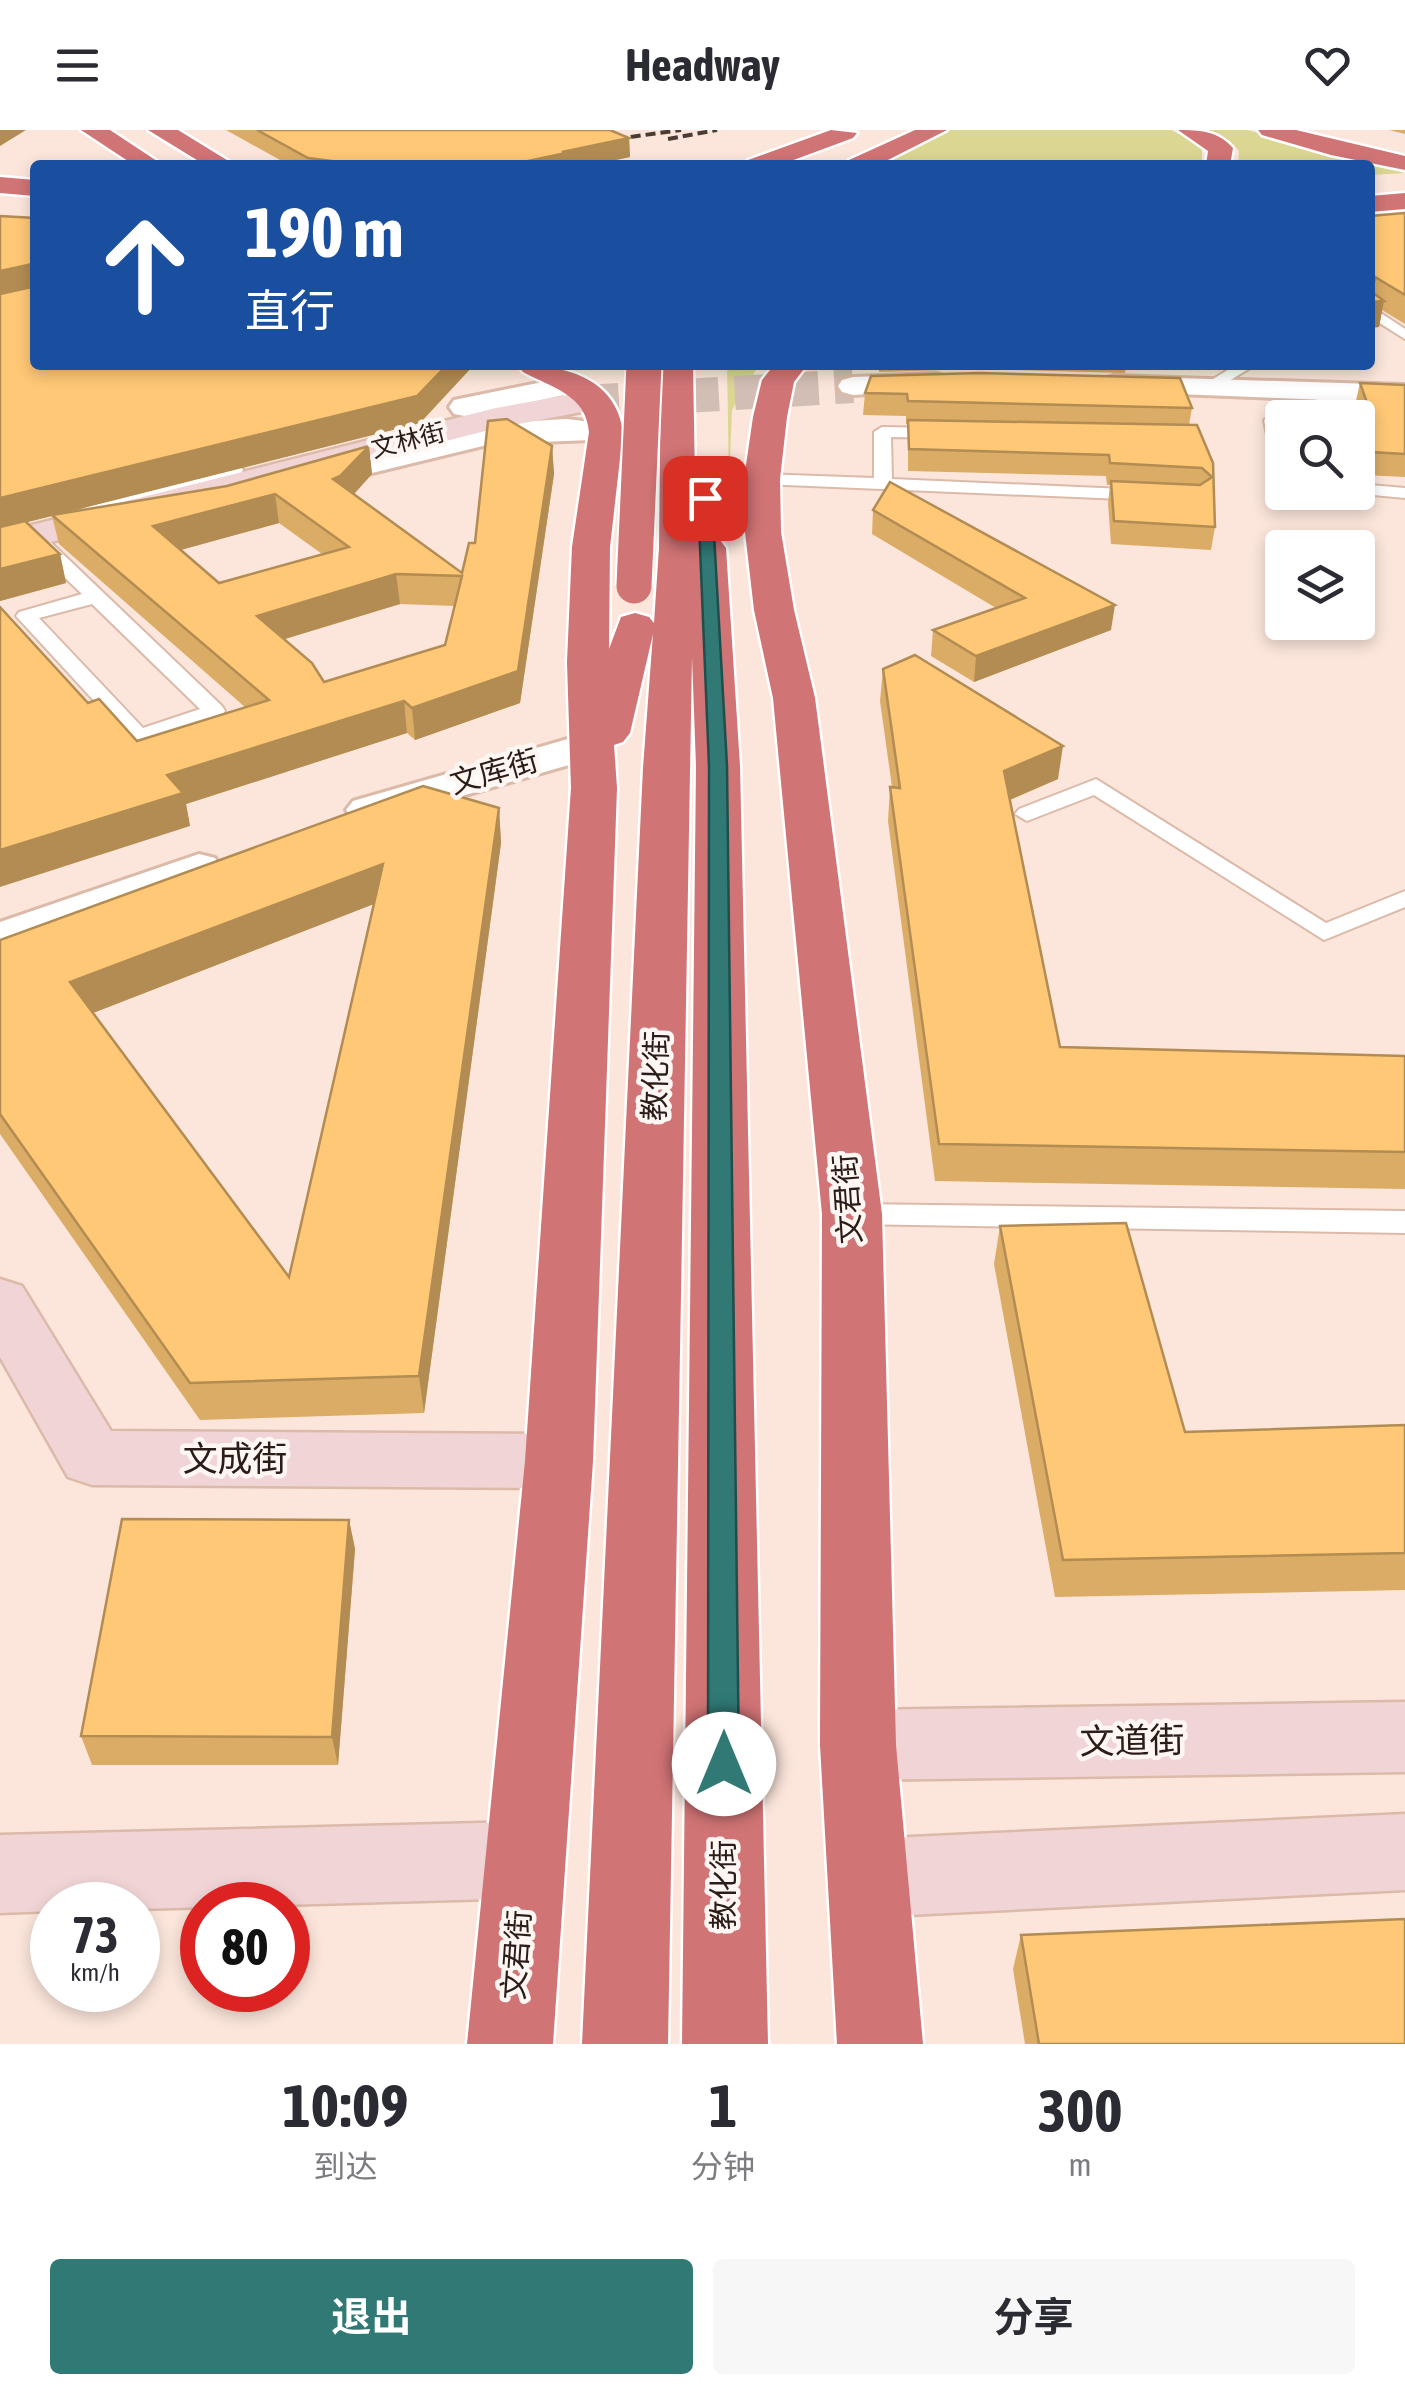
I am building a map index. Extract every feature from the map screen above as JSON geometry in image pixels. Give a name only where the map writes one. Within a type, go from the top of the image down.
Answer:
[{"type":"highway","points":[[93,130],[144,160]]},
{"type":"highway","points":[[120,130],[172,160]]},
{"type":"highway","points":[[160,130],[214,160]]},
{"type":"highway","points":[[827,160],[887,130]]},
{"type":"highway","points":[[869,160],[935,130]]},
{"type":"highway","points":[[1190,130],[1221,148],[1219,160]]},
{"type":"highway","points":[[1270,130],[1405,164]]},
{"type":"highway","points":[[1304,130],[1405,154]]},
{"type":"highway","points":[[770,160],[848,131]]},
{"type":"highway","points":[[796,160],[848,131]]},
{"type":"highway","points":[[0,174],[30,176]]},
{"type":"highway","points":[[0,185],[30,188]]},
{"type":"highway","points":[[1375,189],[1405,186]]},
{"type":"highway","points":[[1375,204],[1405,201]]},
{"type":"highway","points":[[1375,222],[1405,220]]},
{"type":"highway","points":[[593,767],[634,606],[644,370]]},
{"type":"highway","points":[[677,370],[678,548],[692,767]]},
{"type":"highway","points":[[692,767],[710,370]]},
{"type":"highway","name":"文君街","points":[[787,370],[778,380],[762,479],[762,532],[794,698],[852,1214],[858,1745],[880,2044]]},
{"type":"highway","name":"文君街","points":[[510,2044],[559,1461],[593,767],[588,662],[591,547],[574,396]]},
{"type":"highway","points":[[634,606],[692,767]]},
{"type":"highway","points":[[692,767],[774,610]]},
{"type":"highway","name":"教化街","points":[[625,2044],[692,767]]},
{"type":"highway","name":"教化街","points":[[692,767],[725,2044]]},
{"type":"street","points":[[853,386],[959,383]]},
{"type":"street","points":[[1092,384],[1208,387],[1300,400]]},
{"type":"street","points":[[1359,400],[1405,394]]},
{"type":"street","name":"文林街","points":[[16,540],[574,396]]},
{"type":"street","name":"文库街","points":[[328,824],[401,798],[593,767]]},
{"type":"street","points":[[0,938],[237,855]]},
{"type":"street","name":"文成街","points":[[0,1302],[92,1458],[559,1461]]},
{"type":"street","name":"文道街","points":[[858,1745],[1405,1737]]},
{"type":"street","points":[[868,1878],[1405,1852]]},
{"type":"street","points":[[0,1874],[524,1860]]},
{"type":"lane","points":[[1375,314],[1405,335]]},
{"type":"lane","points":[[1375,338],[1405,335]]},
{"type":"lane","points":[[1208,387],[1238,370]]},
{"type":"lane","points":[[883,484],[882,432],[958,434]]},
{"type":"lane","points":[[762,479],[1157,496]]},
{"type":"lane","points":[[1375,490],[1405,493]]},
{"type":"lane","points":[[16,540],[94,597],[214,711],[139,736],[26,616],[94,597]]},
{"type":"lane","points":[[1028,814],[1096,786],[1324,933],[1405,898]]},
{"type":"lane","points":[[852,1214],[1405,1222]]},
{"type":"shaded area","points":[[950,130],[1171,130],[1202,146],[1202,160],[881,160]]},
{"type":"shaded area","points":[[1208,130],[1247,130],[1357,160],[1238,160],[1239,151],[1230,141]]},
{"type":"shaded area","points":[[1375,165],[1405,173],[1375,175]]},
{"type":"shaded area","points":[[727,370],[756,370],[732,410],[729,483]]},
{"type":"building","points":[[257,130],[610,130],[629,138],[533,160],[308,158]]},
{"type":"building","points":[[1405,213],[1405,295],[1375,277],[1375,216]]},
{"type":"building","points":[[0,216],[30,218],[30,264],[0,271]]},
{"type":"building","points":[[30,287],[30,370],[442,370],[417,396],[0,498],[0,294]]},
{"type":"building","points":[[979,373],[1180,378],[1192,408],[908,401],[907,394],[865,393],[871,376]]},
{"type":"building","points":[[1360,383],[1405,385],[1405,454],[1375,452],[1375,400],[1366,400]]},
{"type":"building","points":[[507,419],[552,446],[518,671],[412,708],[404,701],[167,775],[183,793],[0,850],[0,607],[88,703],[99,699],[137,741],[269,700],[52,515],[227,486],[369,446],[333,479],[462,573],[469,543],[475,543],[488,421]],"holes":[[[275,494],[349,547],[219,583],[153,526]],[[396,574],[462,576],[445,645],[324,682],[312,663],[257,616]]]},
{"type":"building","points":[[908,420],[1197,425],[1213,463],[1215,527],[1114,521],[1111,481],[1200,485],[1212,477],[1202,468],[1110,463],[1109,455],[909,449]]},
{"type":"building","points":[[890,482],[1115,605],[976,656],[933,630],[1025,598],[873,510]]},
{"type":"building","points":[[25,521],[60,554],[0,569],[0,527]]},
{"type":"building","points":[[915,655],[1063,746],[1004,771],[1060,1047],[1405,1056],[1405,1152],[939,1144],[890,787],[900,788],[883,669]]},
{"type":"building","points":[[423,786],[499,808],[419,1376],[190,1383],[0,1114],[0,940]],"holes":[[[383,864],[289,1277],[70,982]]]},
{"type":"building","points":[[1126,1223],[1185,1432],[1405,1425],[1405,1553],[1063,1560],[1000,1226]]},
{"type":"building","points":[[122,1519],[349,1520],[332,1737],[81,1736]]},
{"type":"building","points":[[1405,1919],[1405,2044],[1039,2044],[1021,1935]]},
{"type":"tunnel","points":[[585,402],[853,386]]},
{"type":"railway","points":[[601,141],[681,130]]},
{"type":"railway","points":[[668,139],[717,130]]},
{"type":"route","points":[[705,498],[718,766],[724,1764]]}]
